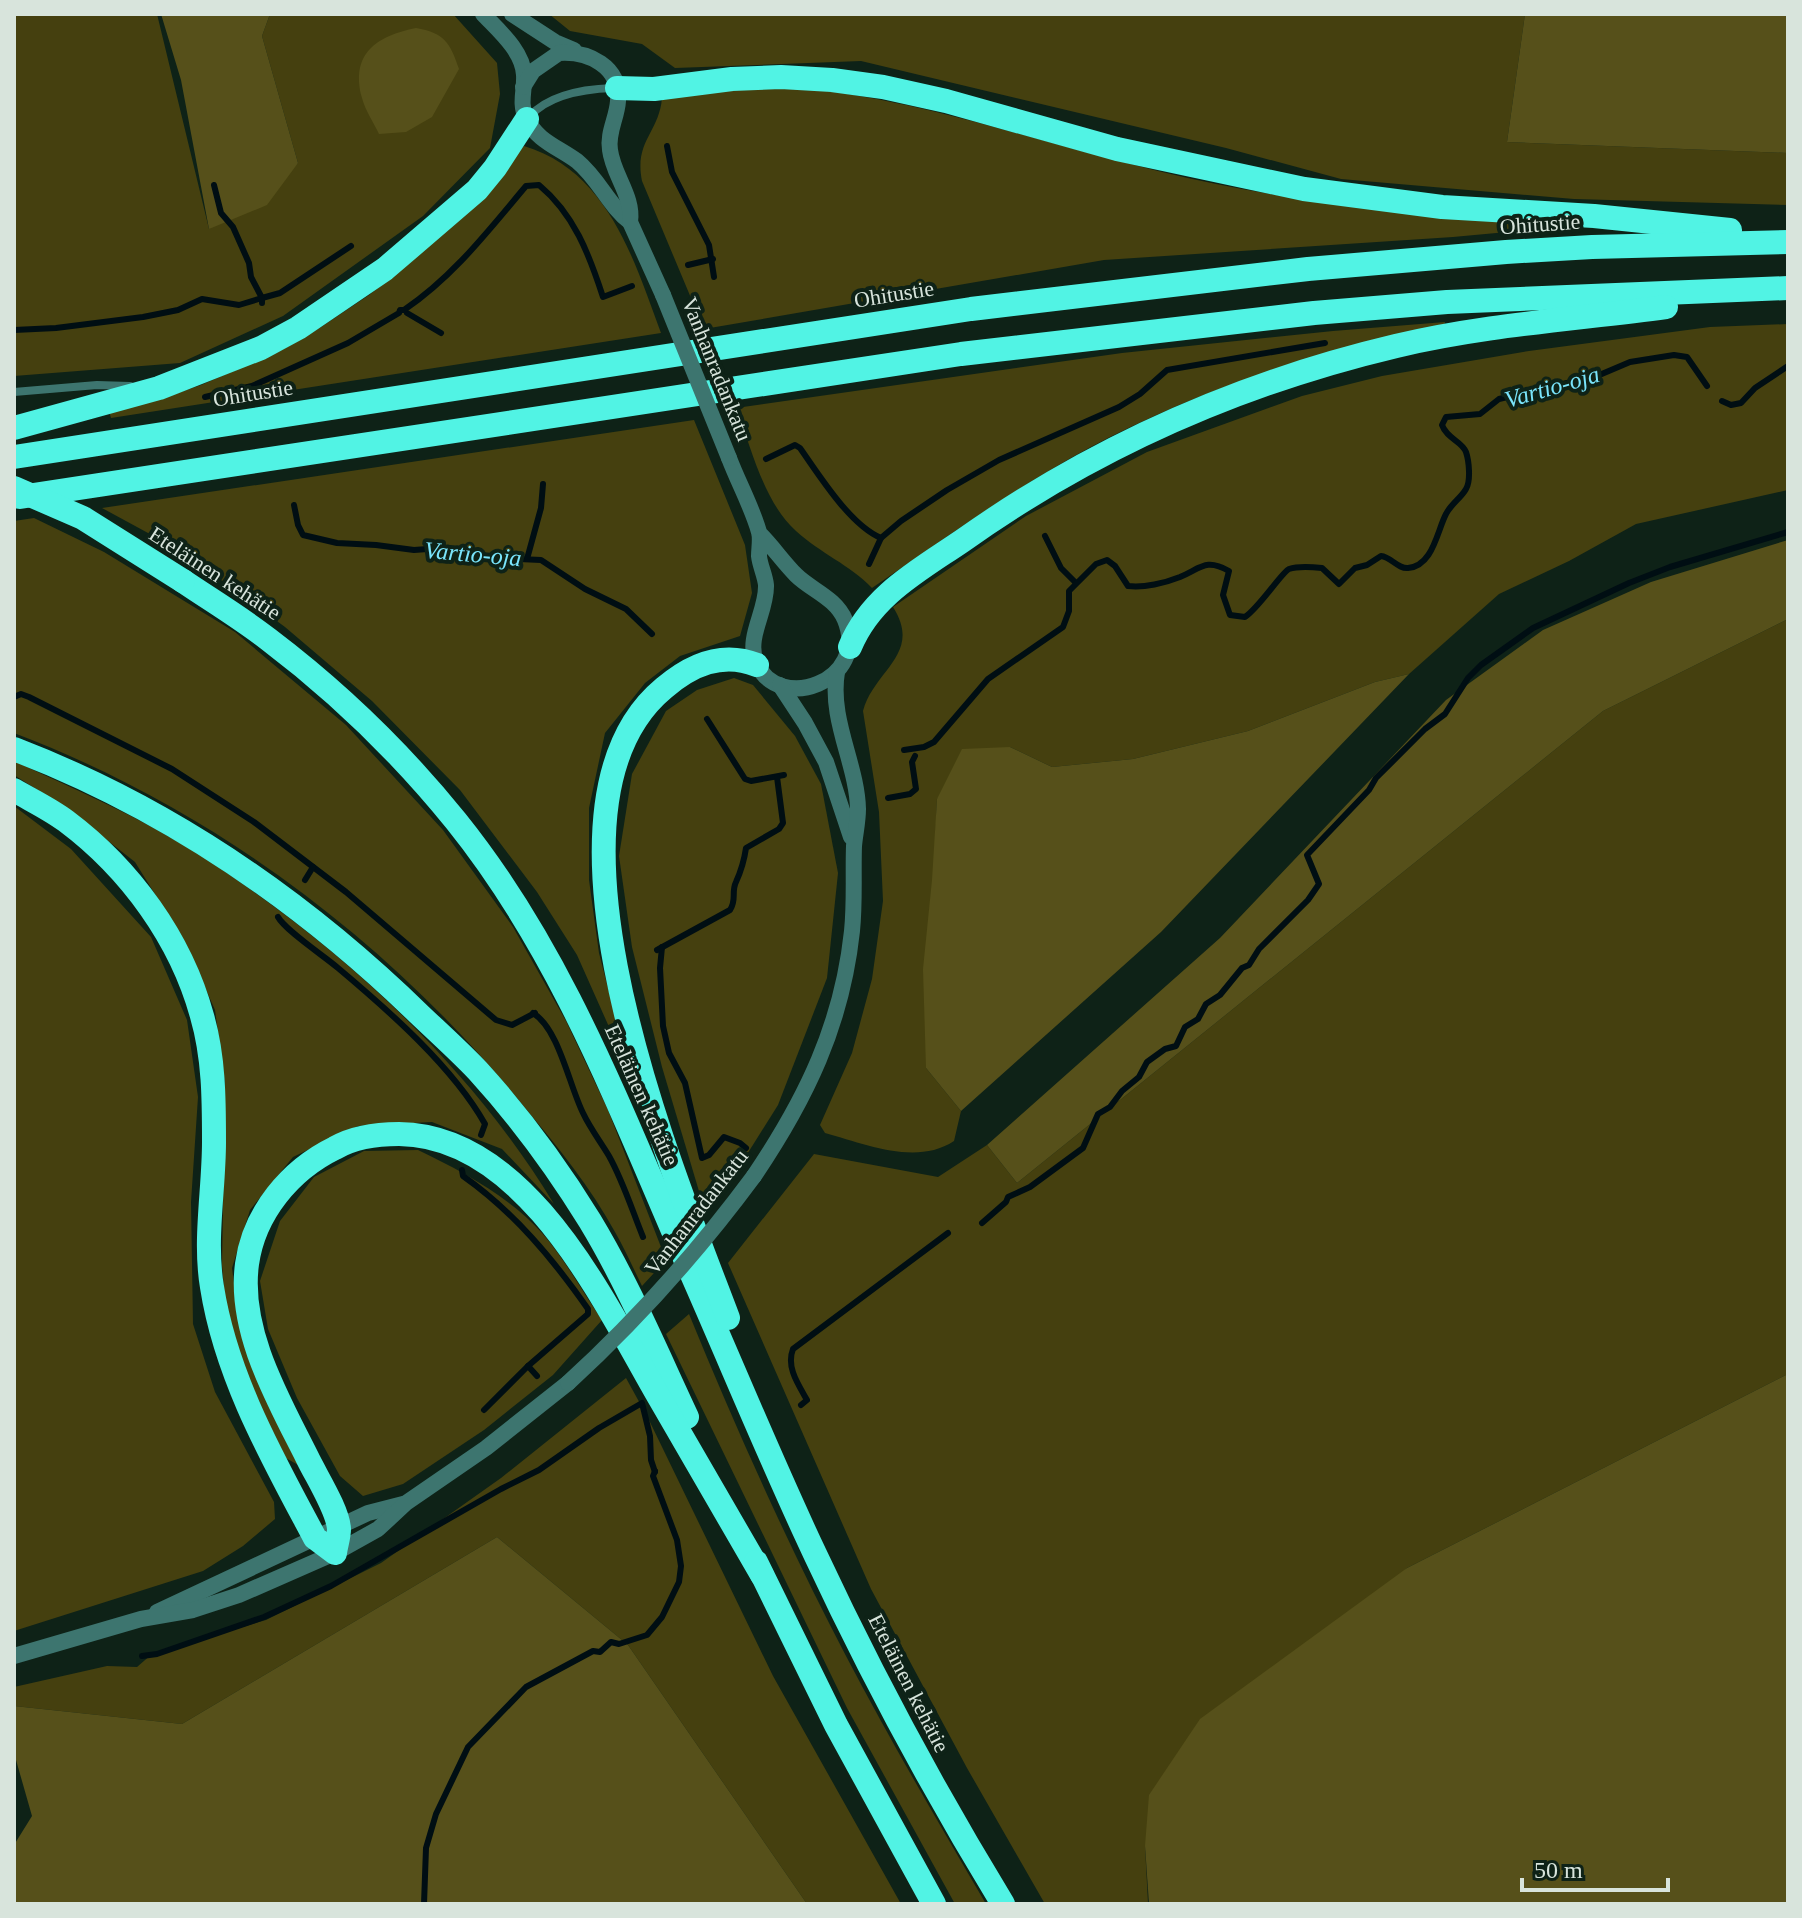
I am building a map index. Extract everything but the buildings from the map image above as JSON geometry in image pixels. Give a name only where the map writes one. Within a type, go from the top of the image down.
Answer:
[{"type":"highway","points":[[617,88],[654,89],[732,79],[781,77],[832,80],[946,101],[1117,149],[1304,189],[1442,207],[1594,216],[1788,239]]},
{"type":"highway","points":[[14,428],[159,388],[261,348],[332,307],[385,269],[477,190],[527,119]]},
{"type":"highway","name":"Ohitustie","points":[[14,457],[1002,305],[1308,269],[1506,252],[1788,239]]},
{"type":"highway","points":[[14,498],[976,352],[1314,313],[1447,302],[1788,289]]},
{"type":"highway","points":[[850,647],[858,626],[888,593],[972,533],[1079,466],[1125,442],[1207,407],[1320,366],[1399,345],[1788,289]]},
{"type":"highway","name":"Eteläinen kehätie","points":[[14,488],[83,518],[183,581],[266,636],[329,687],[396,752],[458,823],[512,900],[558,974],[607,1074],[814,1552],[921,1763],[1003,1904]]},
{"type":"highway","points":[[757,665],[729,657],[693,668],[654,697],[632,723],[614,762],[608,790],[604,888],[623,1002],[663,1139],[814,1552]]},
{"type":"highway","points":[[14,749],[113,792],[188,834],[257,879],[329,932],[478,1071],[529,1134],[589,1220],[621,1277],[836,1725],[934,1904]]},
{"type":"highway","points":[[14,790],[66,821],[115,864],[166,931],[187,973],[203,1017],[211,1061],[214,1104],[211,1283],[219,1327],[234,1373],[315,1538],[335,1553],[339,1527],[251,1329],[245,1291],[251,1243],[264,1214],[293,1176],[321,1154],[343,1143],[379,1134],[409,1134],[442,1139],[469,1153],[499,1172],[543,1215],[590,1277],[762,1575]]},
{"type":"street","points":[[483,14],[513,47],[522,64],[522,98],[527,119]]},
{"type":"street","points":[[512,14],[555,42],[601,62],[612,74],[617,88]]},
{"type":"street","points":[[523,87],[533,71],[559,53],[583,54]]},
{"type":"street","name":"Vanhanradankatu","points":[[617,88],[609,150],[631,206],[630,222]]},
{"type":"street","name":"Vanhanradankatu","points":[[14,1656],[141,1619],[193,1610],[239,1595],[335,1553],[378,1529],[406,1503],[486,1448],[568,1383],[652,1303],[710,1236],[785,1129],[815,1072],[838,1005],[852,929],[858,807],[834,693],[837,672],[850,647],[844,619],[839,610],[799,578],[760,534],[630,222],[596,179],[577,161],[543,140],[527,119]]},
{"type":"street","name":"Vanhanradankatu","points":[[760,534],[759,558],[766,581],[766,602],[754,638],[753,652],[757,665],[780,685],[826,762],[854,847]]},
{"type":"street","points":[[780,685],[797,689],[815,686],[837,672]]},
{"type":"street","name":"Vanhanradankatu","points":[[141,1619],[368,1513],[406,1503]]},
{"type":"lane","points":[[527,119],[546,103],[572,92],[617,88]]},
{"type":"lane","points":[[14,392],[97,385],[159,388]]},
{"type":"shaded area","points":[[14,14],[157,14],[209,229],[298,163],[262,36],[270,14],[453,14],[497,63],[500,94],[490,148],[423,216],[283,316],[180,363],[14,376]]},
{"type":"shaded area","points":[[161,14],[270,14],[262,36],[298,163],[267,205],[209,229],[181,80]]},
{"type":"shaded area","points":[[549,14],[1525,14],[1507,142],[1788,153],[1788,205],[1574,199],[1341,179],[1226,148],[861,61],[675,68],[642,44],[570,31]]},
{"type":"shaded area","points":[[1525,14],[1788,14],[1788,153],[1507,142]]},
{"type":"shaded area","points":[[416,28],[445,40],[459,69],[432,117],[406,132],[379,134],[362,98],[360,69],[370,49],[379,42]]},
{"type":"shaded area","points":[[792,87],[932,111],[1209,183],[1416,213],[1572,226],[1104,260],[704,329],[642,181],[640,167],[644,146],[662,98],[698,91]]},
{"type":"shaded area","points":[[524,146],[553,158],[577,176],[597,197],[628,248],[661,333],[111,418],[109,411],[201,385],[284,349],[321,327],[412,261]]},
{"type":"shaded area","points":[[1445,322],[1444,327],[1352,347],[1261,374],[1129,427],[1032,481],[872,588],[805,539],[785,519],[767,490],[736,408],[1122,353]]},
{"type":"shaded area","points":[[1788,324],[1788,490],[1636,524],[1569,561],[1499,594],[1409,674],[1375,682],[1248,731],[1133,759],[1052,767],[1010,747],[937,799],[926,1068],[961,1111],[954,1141],[924,1152],[907,1152],[874,1147],[825,1133],[820,1125],[852,1053],[872,979],[883,901],[879,812],[863,711],[900,650],[903,637],[901,623],[893,607],[1026,516],[1147,452],[1302,396],[1382,376],[1529,351],[1710,327]]},
{"type":"shaded area","points":[[694,420],[745,545],[752,593],[740,636],[680,656],[645,683],[605,733],[589,808],[589,880],[599,953],[630,1074],[577,955],[537,892],[460,790],[372,701],[285,627],[183,552],[102,508]]},
{"type":"shaded area","points":[[34,518],[104,552],[235,632],[346,725],[443,830],[513,927],[566,1021],[608,1110],[666,1260],[642,1286],[606,1216],[550,1138],[474,1048],[418,991],[358,937],[295,887],[160,800],[88,764],[14,733],[14,521]]},
{"type":"shaded area","points":[[1788,540],[1788,619],[1603,711],[1017,1183],[987,1145],[1220,938],[1446,700],[1543,630],[1651,582]]},
{"type":"shaded area","points":[[1788,619],[1788,1374],[1407,1568],[1145,1846],[1148,1903],[1045,1904],[967,1768],[871,1589],[728,1263],[814,1154],[938,1177],[987,1145],[1017,1183],[1603,711]]},
{"type":"shaded area","points":[[1409,674],[1161,932],[961,1111],[926,1068],[923,969],[937,799],[962,749],[1010,747],[1052,767],[1133,759],[1248,731],[1375,682]]},
{"type":"shaded area","points":[[734,678],[753,685],[795,736],[821,784],[838,873],[827,978],[778,1105],[734,1175],[704,1208],[662,1067],[632,947],[619,856],[632,774],[666,711],[697,690]]},
{"type":"shaded area","points":[[14,761],[108,804],[198,854],[250,889],[350,967],[440,1054],[482,1102],[554,1204],[502,1149],[432,1122],[358,1126],[293,1157],[250,1210],[232,1268],[240,1329],[300,1466],[284,1457],[242,1368],[227,1323],[222,1265],[225,1083],[215,1010],[186,944],[135,862],[66,808],[14,775]]},
{"type":"shaded area","points":[[14,806],[71,849],[151,937],[187,1020],[198,1097],[191,1202],[193,1324],[215,1392],[274,1502],[275,1519],[243,1546],[203,1571],[14,1631]]},
{"type":"shaded area","points":[[418,1150],[484,1186],[529,1220],[558,1253],[602,1320],[553,1375],[484,1430],[403,1484],[363,1496],[340,1476],[297,1398],[268,1329],[260,1281],[280,1221],[314,1177],[364,1151]]},
{"type":"shaded area","points":[[689,1314],[763,1486],[825,1614],[897,1750],[986,1904],[955,1904],[847,1708],[666,1334]]},
{"type":"shaded area","points":[[1788,1374],[1788,1904],[1149,1904],[1145,1846],[1149,1795],[1200,1719],[1407,1568]]},
{"type":"shaded area","points":[[626,1378],[773,1676],[901,1904],[807,1904],[628,1645],[497,1537],[182,1724],[14,1706],[14,1687],[107,1666],[137,1667],[152,1654],[266,1620],[381,1563],[501,1478]]},
{"type":"shaded area","points":[[497,1537],[628,1645],[807,1904],[14,1904],[14,1845],[32,1816],[14,1753],[14,1706],[182,1724]]},
{"type":"waterway","points":[[667,146],[672,172],[709,245],[714,277]]},
{"type":"waterway","points":[[214,185],[221,213],[233,227],[262,298],[280,293],[351,246]]},
{"type":"waterway","points":[[205,397],[252,386],[348,343],[404,310],[454,268],[526,186],[539,185],[562,209],[586,250],[603,297],[632,286]]},
{"type":"waterway","points":[[688,265],[713,259]]},
{"type":"waterway","name":"Vartio-oja","points":[[14,330],[143,317],[178,310],[202,299],[239,305],[262,298],[262,303]]},
{"type":"waterway","points":[[407,313],[441,333]]},
{"type":"waterway","points":[[869,564],[881,538],[947,490],[999,460],[1119,407],[1140,394],[1167,370],[1325,343]]},
{"type":"waterway","name":"Vartio-oja","points":[[904,750],[934,742],[988,679],[1063,627],[1069,611],[1069,591],[1096,564],[1107,560],[1115,566],[1128,586],[1148,586],[1168,581],[1204,566],[1221,567],[1229,571],[1223,595],[1230,615],[1245,617],[1289,569],[1322,568],[1339,584],[1355,568],[1381,556],[1404,568],[1423,561],[1433,547],[1446,514],[1469,481],[1466,452],[1444,430],[1442,425],[1446,417],[1480,414],[1499,399],[1597,376],[1630,362],[1674,355],[1687,357],[1707,386]]},
{"type":"waterway","name":"Vartio-oja","points":[[1722,401],[1731,405],[1741,403],[1755,388],[1788,366]]},
{"type":"waterway","points":[[766,459],[795,445],[800,448],[847,511],[869,532],[881,538]]},
{"type":"waterway","points":[[527,559],[541,508],[543,484]]},
{"type":"waterway","name":"Vartio-oja","points":[[294,505],[303,535],[337,543],[414,550],[441,548],[477,557],[541,560],[585,589],[626,609],[652,634]]},
{"type":"waterway","points":[[982,1223],[1008,1197],[1030,1187],[1083,1148],[1098,1114],[1110,1107],[1122,1091],[1139,1077],[1147,1062],[1165,1049],[1176,1046],[1185,1027],[1198,1019],[1206,1004],[1220,995],[1242,968],[1249,965],[1259,949],[1308,900],[1319,884],[1307,855],[1369,790],[1376,778],[1425,729],[1445,714],[1468,678],[1481,665],[1533,628],[1629,583],[1670,567],[1788,532]]},
{"type":"waterway","points":[[1045,536],[1061,568],[1076,583]]},
{"type":"waterway","points":[[14,697],[21,694],[29,697],[172,769],[254,822],[346,892],[496,1020],[512,1025],[535,1013]]},
{"type":"waterway","name":"Vartio-oja","points":[[707,719],[745,779],[751,781],[784,775]]},
{"type":"waterway","points":[[888,798],[910,794],[916,789],[912,762],[915,756]]},
{"type":"waterway","points":[[657,950],[730,910],[746,848],[779,829],[783,823],[777,777]]},
{"type":"waterway","points":[[305,880],[313,867]]},
{"type":"waterway","points":[[278,917],[296,936],[378,1002],[438,1061],[456,1081],[485,1124],[481,1135]]},
{"type":"waterway","points":[[662,947],[663,1026],[669,1053],[685,1083],[702,1158],[709,1155],[724,1137],[746,1148]]},
{"type":"waterway","points":[[533,1013],[550,1031],[557,1044],[583,1113],[614,1166],[643,1237]]},
{"type":"waterway","points":[[462,1170],[463,1176],[532,1237],[588,1309],[588,1314],[528,1366],[484,1410]]},
{"type":"waterway","points":[[801,1405],[807,1400],[792,1369],[793,1349],[948,1233]]},
{"type":"waterway","points":[[528,1366],[537,1376]]},
{"type":"waterway","points":[[142,1656],[157,1654],[264,1617],[331,1586],[539,1470],[599,1428],[642,1403],[655,1472]]},
{"type":"waterway","points":[[424,1904],[426,1848],[436,1814],[468,1747],[526,1687],[593,1651],[600,1652],[611,1642],[619,1644],[647,1635],[662,1617],[679,1582],[681,1566],[677,1540],[653,1476],[655,1471]]}]
